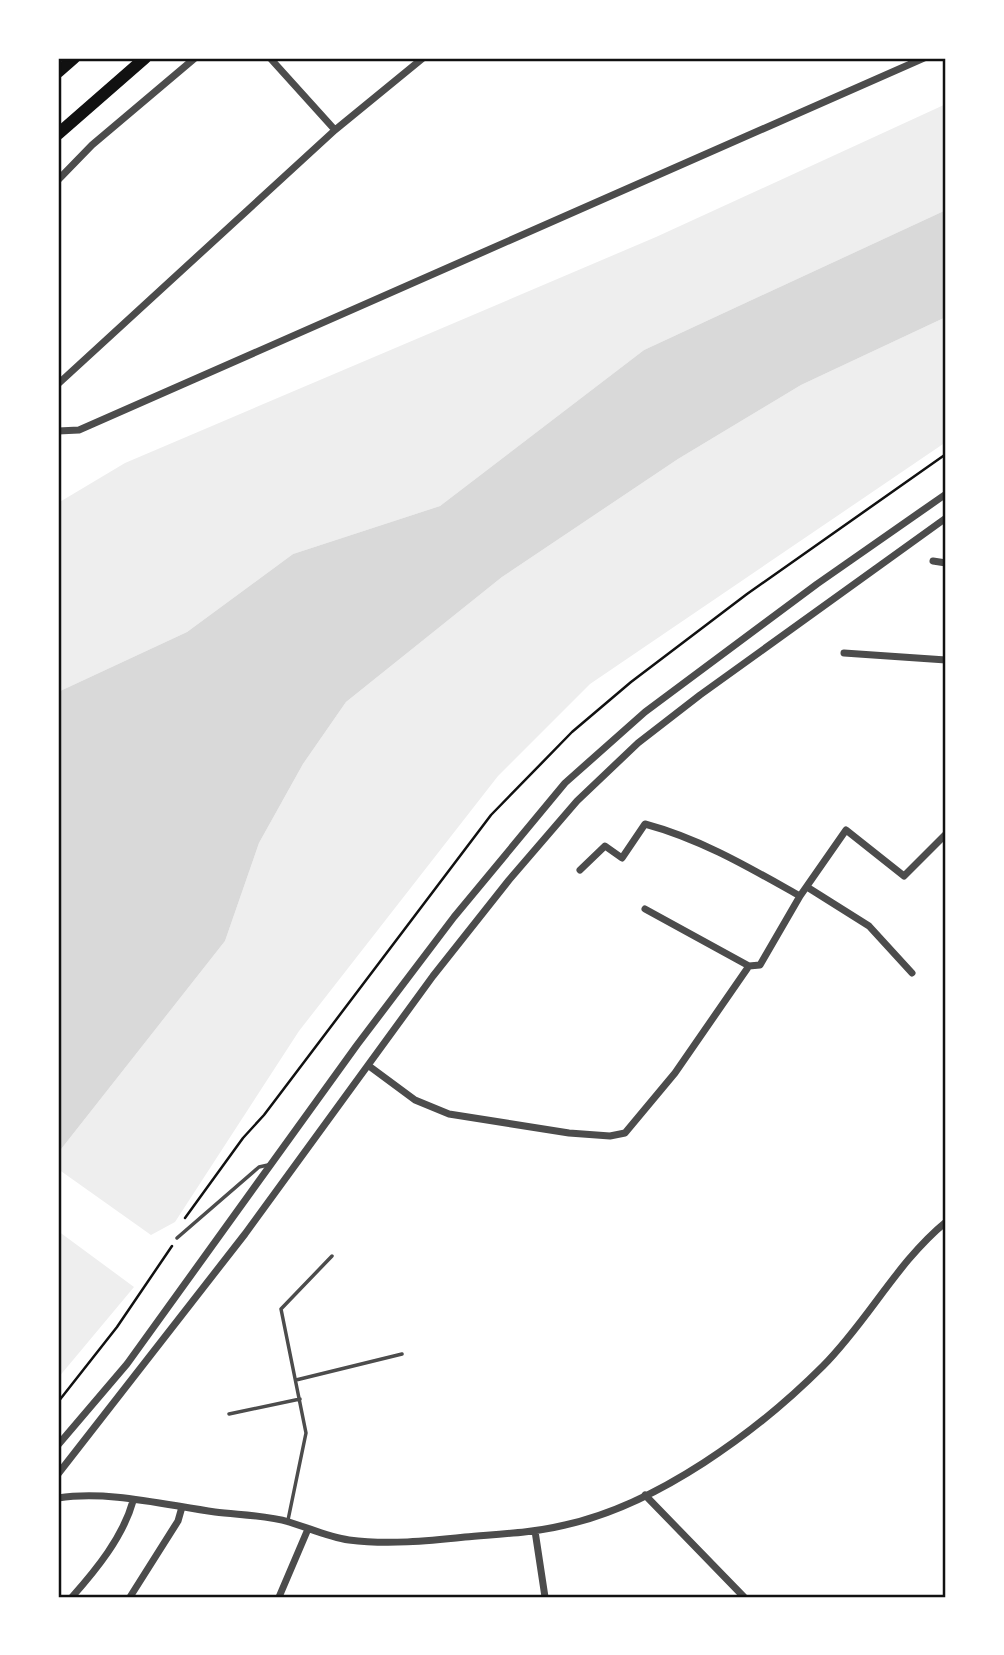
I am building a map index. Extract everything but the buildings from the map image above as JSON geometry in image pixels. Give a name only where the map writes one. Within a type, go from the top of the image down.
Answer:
[{"type":"highway","points":[[58,72],[74,58]]},
{"type":"highway","points":[[58,134],[145,58]]},
{"type":"street","points":[[58,180],[92,145],[195,58]]},
{"type":"street","points":[[270,58],[335,130]]},
{"type":"street","points":[[58,384],[335,130],[423,58]]},
{"type":"street","points":[[58,431],[79,430],[924,58]]},
{"type":"street","points":[[58,1446],[127,1364],[454,917],[565,783],[645,712],[817,584],[946,494]]},
{"type":"street","points":[[58,1474],[245,1234],[302,1152],[369,1066],[433,976],[509,880],[577,801],[638,743],[700,695],[946,518]]},
{"type":"street","points":[[933,561],[946,563]]},
{"type":"street","points":[[844,653],[946,660]]},
{"type":"street","points":[[580,870],[606,846],[622,858],[645,824],[677,832],[724,854],[800,896]]},
{"type":"street","points":[[645,909],[749,966],[760,965],[800,896],[846,830],[904,876],[946,834]]},
{"type":"street","points":[[807,887],[869,926],[912,973]]},
{"type":"street","points":[[369,1066],[415,1100],[449,1114],[569,1133],[610,1136],[625,1133],[674,1073],[749,966]]},
{"type":"street","points":[[58,1498],[70,1496],[133,1501],[287,1522],[307,1530],[352,1540],[422,1541],[535,1531],[603,1514],[645,1495],[711,1458],[824,1366],[878,1302],[922,1242],[946,1222]]},
{"type":"street","points":[[645,1495],[744,1597]]},
{"type":"street","points":[[72,1597],[92,1575],[116,1538],[133,1501]]},
{"type":"street","points":[[130,1597],[178,1521],[182,1507]]},
{"type":"street","points":[[279,1597],[307,1530]]},
{"type":"street","points":[[535,1531],[543,1566],[545,1597]]},
{"type":"lane","points":[[177,1238],[259,1167],[271,1164]]},
{"type":"lane","points":[[287,1522],[306,1433],[281,1310],[332,1256]]},
{"type":"lane","points":[[296,1380],[402,1354]]},
{"type":"lane","points":[[229,1414],[300,1399]]},
{"type":"shaded area","points":[[946,104],[946,210],[644,350],[440,506],[293,554],[187,632],[58,692],[58,503],[125,463],[656,237]]},
{"type":"shaded area","points":[[946,210],[946,317],[801,385],[678,459],[502,577],[346,702],[303,764],[259,843],[225,941],[58,1153],[58,692],[187,632],[293,554],[440,506],[644,350]]},
{"type":"shaded area","points":[[946,317],[946,442],[590,684],[498,776],[299,1031],[175,1222],[151,1235],[58,1169],[58,1153],[225,941],[259,843],[303,764],[346,702],[502,577],[678,459],[801,385]]},
{"type":"shaded area","points":[[58,1231],[134,1287],[58,1378]]}]
